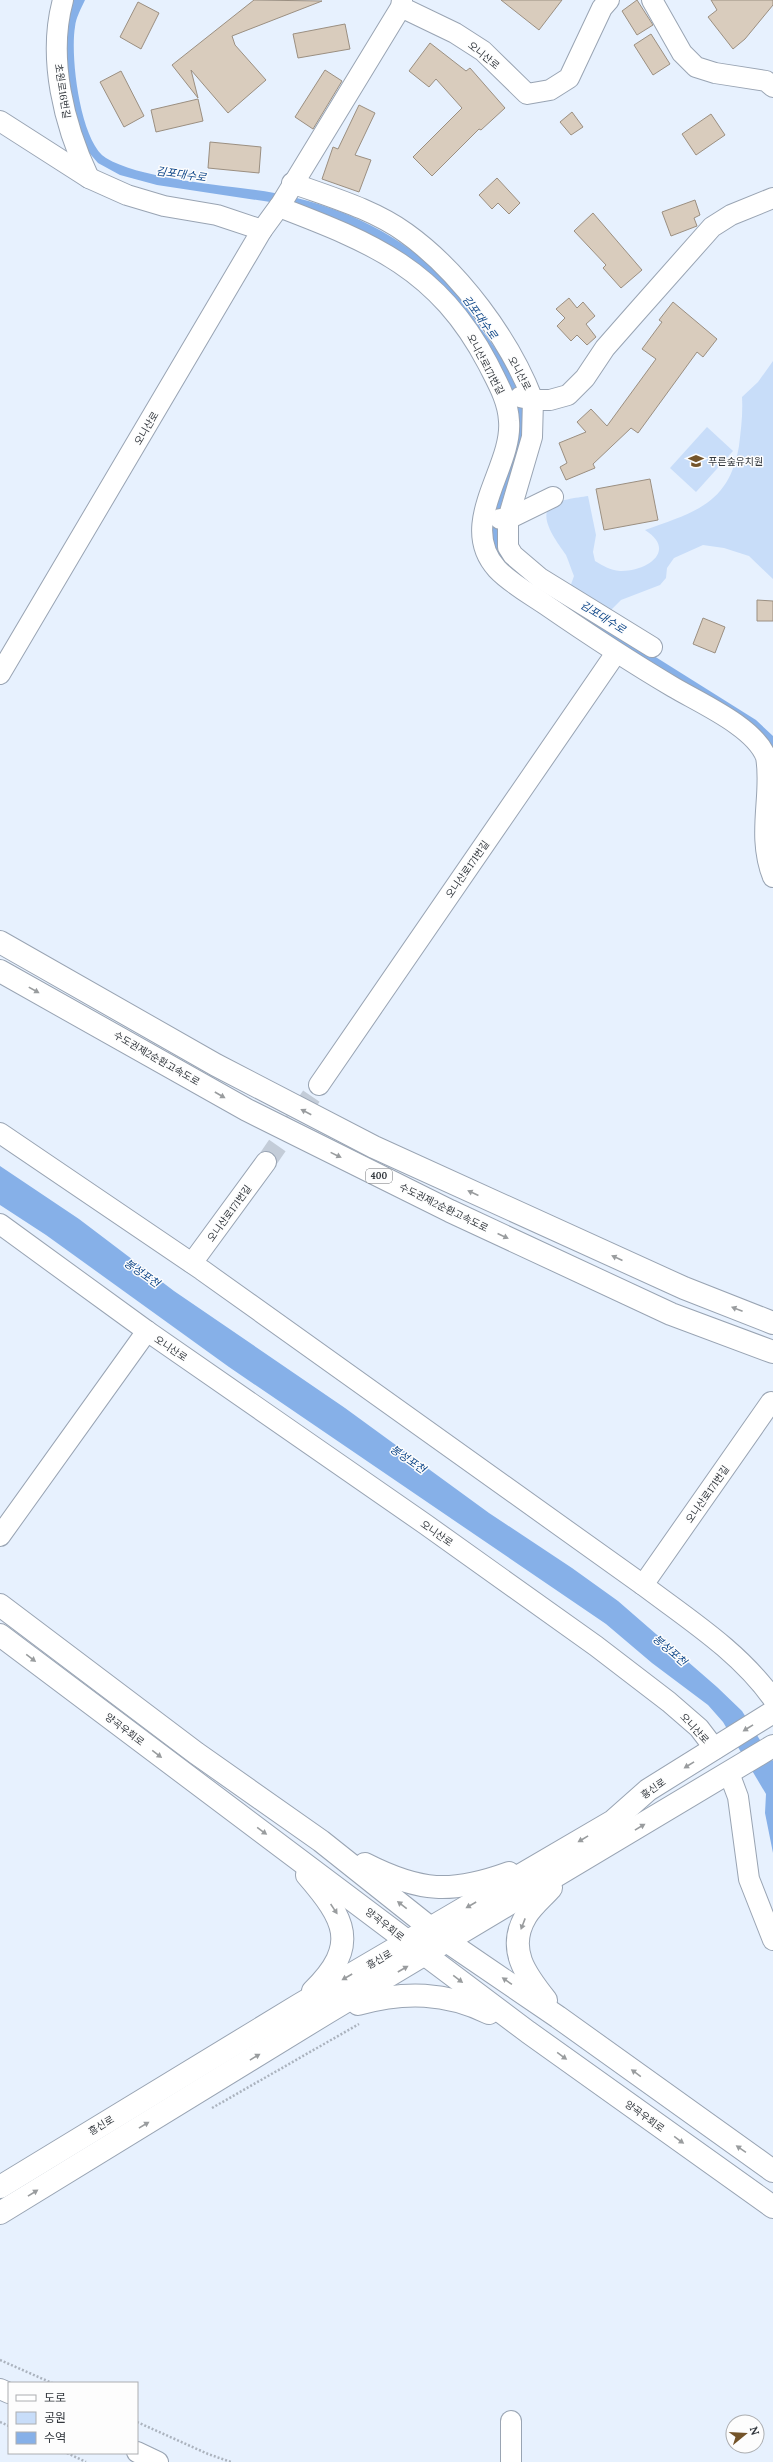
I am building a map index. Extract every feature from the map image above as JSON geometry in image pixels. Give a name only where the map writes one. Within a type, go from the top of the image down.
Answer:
[{"type":"main road","name":"400","points":[[0,942],[216,1065],[374,1147],[684,1288],[773,1323]]},
{"type":"main road","name":"수도권제2순환고속도로","points":[[0,971],[246,1110],[443,1208],[671,1314],[773,1352]]},
{"type":"main road","points":[[0,1605],[196,1753],[321,1841],[448,1942],[558,2016],[773,2171]]},
{"type":"main road","name":"양곡우회로","points":[[0,1635],[283,1846],[528,2032],[773,2207]]},
{"type":"main road","name":"흥신로","points":[[0,2213],[328,2012],[448,1942],[562,1863],[648,1790],[773,1712]]},
{"type":"main road","name":"흥신로","points":[[0,2187],[299,2004],[432,1928],[562,1863],[734,1770],[773,1746]]},
{"type":"main road","points":[[321,1841],[388,1876],[424,1887],[454,1888],[562,1863]]},
{"type":"main road","points":[[283,1846],[323,1894],[339,1916],[343,1936],[339,1957],[324,1980],[299,2004]]},
{"type":"main road","points":[[558,2016],[524,1972],[518,1956],[520,1931],[526,1916],[562,1863]]},
{"type":"main road","points":[[328,2012],[385,1996],[422,1994],[470,2003],[528,2032]]},
{"type":"street","name":"초원로16번길","points":[[63,0],[57,22],[57,56],[66,118],[74,148],[89,178]]},
{"type":"street","name":"오니산로","points":[[0,674],[262,230],[280,206],[291,184],[401,4],[455,33],[483,51],[527,94],[550,90],[569,78],[602,8],[609,0]]},
{"type":"street","points":[[652,0],[682,53],[696,67],[714,73],[766,81],[773,87]]},
{"type":"street","points":[[0,121],[89,178],[127,195],[164,206],[217,215],[262,230]]},
{"type":"street","name":"오니산로","points":[[291,184],[375,215],[405,232],[434,256],[452,274],[493,327],[519,368],[530,399],[550,400],[568,395],[584,378],[605,348],[712,227],[731,214],[773,198]]},
{"type":"street","name":"오니산로171번길","points":[[280,206],[377,248],[406,266],[436,292],[463,323],[478,346],[505,394],[510,422],[507,442],[486,504],[482,537],[488,555],[497,569],[616,654],[737,725],[760,746],[766,756],[770,772],[765,851],[773,877]]},
{"type":"street","points":[[505,394],[530,399],[530,448],[507,519],[508,547],[524,566],[540,578],[652,647]]},
{"type":"street","points":[[484,520],[507,519],[553,497]]},
{"type":"street","name":"오니산로171번길","points":[[319,1085],[616,654]]},
{"type":"street","points":[[0,1133],[192,1263],[643,1585],[722,1646],[760,1680],[773,1699]]},
{"type":"street","name":"오니산로171번길","points":[[192,1263],[266,1162]]},
{"type":"street","name":"오니산로","points":[[0,1224],[147,1331],[419,1520],[596,1646],[669,1702],[718,1746]]},
{"type":"street","name":"오니산로","points":[[0,1536],[147,1331]]},
{"type":"street","name":"오니산로171번길","points":[[643,1585],[771,1402]]},
{"type":"street","points":[[734,1770],[749,1879],[773,1940]]},
{"type":"street","points":[[510,2462],[511,2421]]},
{"type":"street","points":[[138,2452],[158,2462]]},
{"type":"path","points":[[205,2112],[364,2020]]},
{"type":"path","points":[[0,2360],[50,2382]]},
{"type":"path","points":[[138,2422],[208,2454],[231,2462]]},
{"type":"path","points":[[69,2454],[86,2462]]},
{"type":"green space","points":[[773,361],[773,579],[749,556],[724,548],[703,545],[674,558],[667,568],[666,578],[660,585],[621,600],[608,613],[569,590],[574,576],[566,555],[548,526],[547,513],[549,508],[562,501],[588,496],[596,535],[593,552],[595,561],[607,568],[620,571],[640,568],[648,564],[655,559],[659,545],[645,530],[694,511],[707,503],[718,493],[727,481],[734,466],[739,446],[742,397],[758,382]]},
{"type":"green space","points":[[707,427],[733,451],[696,492],[670,468]]},
{"type":"water","points":[[72,0],[85,0],[76,23],[74,57],[83,117],[89,135],[97,149],[106,158],[119,165],[155,175],[273,193],[299,198],[324,206],[372,226],[395,239],[436,271],[449,284],[496,349],[516,382],[523,404],[523,426],[520,447],[506,488],[497,528],[499,548],[603,624],[756,720],[773,736],[773,753],[510,574],[487,537],[514,430],[452,302],[290,205],[157,185],[120,175],[98,163],[85,148],[69,88],[65,40]]},
{"type":"water","name":"봉성포천","points":[[0,1166],[79,1219],[174,1291],[345,1408],[489,1513],[572,1568],[618,1601],[717,1687],[742,1711],[773,1761],[773,1853],[765,1813],[766,1794],[723,1722],[708,1705],[652,1663],[606,1624],[229,1367],[46,1235],[0,1205]]},
{"type":"building","points":[[254,0],[322,1],[232,36],[235,45],[266,80],[228,113],[191,70],[198,98],[172,65]]},
{"type":"building","points":[[501,0],[562,0],[539,30]]},
{"type":"building","points":[[637,0],[653,25],[637,35],[622,11]]},
{"type":"building","points":[[711,0],[773,0],[773,5],[745,39],[733,49],[708,17],[717,10]]},
{"type":"building","points":[[138,2],[159,13],[141,49],[120,37]]},
{"type":"building","points":[[345,24],[350,49],[298,58],[293,34]]},
{"type":"building","points":[[651,34],[670,64],[653,75],[634,45]]},
{"type":"building","points":[[430,43],[466,71],[470,68],[505,108],[481,130],[479,129],[432,176],[413,157],[462,108],[436,79],[429,87],[409,71]]},
{"type":"building","points":[[325,70],[342,81],[313,129],[295,117]]},
{"type":"building","points":[[121,71],[144,116],[124,127],[100,82]]},
{"type":"building","points":[[198,99],[203,121],[156,132],[151,110]]},
{"type":"building","points":[[359,105],[375,113],[355,155],[371,160],[359,192],[322,179],[333,147],[338,149]]},
{"type":"building","points":[[572,112],[583,127],[571,135],[560,122]]},
{"type":"building","points":[[711,114],[725,135],[696,155],[682,134]]},
{"type":"building","points":[[210,142],[261,147],[259,173],[208,168]]},
{"type":"building","points":[[497,178],[520,203],[509,214],[498,203],[492,209],[479,195]]},
{"type":"building","points":[[695,200],[700,215],[694,218],[697,226],[671,236],[662,212]]},
{"type":"building","points":[[593,213],[642,270],[621,288],[603,268],[606,265],[574,231]]},
{"type":"building","points":[[569,298],[577,308],[583,302],[595,316],[586,324],[596,337],[587,345],[577,335],[571,341],[557,326],[565,318],[556,309]]},
{"type":"building","points":[[673,302],[717,339],[703,357],[697,352],[638,433],[631,428],[593,464],[595,468],[566,480],[560,467],[567,463],[559,443],[586,432],[577,422],[591,409],[607,426],[656,359],[642,349],[662,322],[659,320]]},
{"type":"building","points":[[650,479],[658,520],[604,530],[596,489]]},
{"type":"building","points":[[757,600],[773,601],[773,621],[757,621]]},
{"type":"building","points":[[703,618],[725,627],[715,653],[693,644]]},
{"type":"tunnel","points":[[266,1162],[319,1085]]},
{"type":"place","name":"푸른숲유치원","points":[[696,461]]},
{"type":"water label","name":"김포대수로","points":[[181,174]]},
{"type":"water label","name":"김포대수로","points":[[480,317]]},
{"type":"water label","name":"김포대수로","points":[[603,617]]}]
